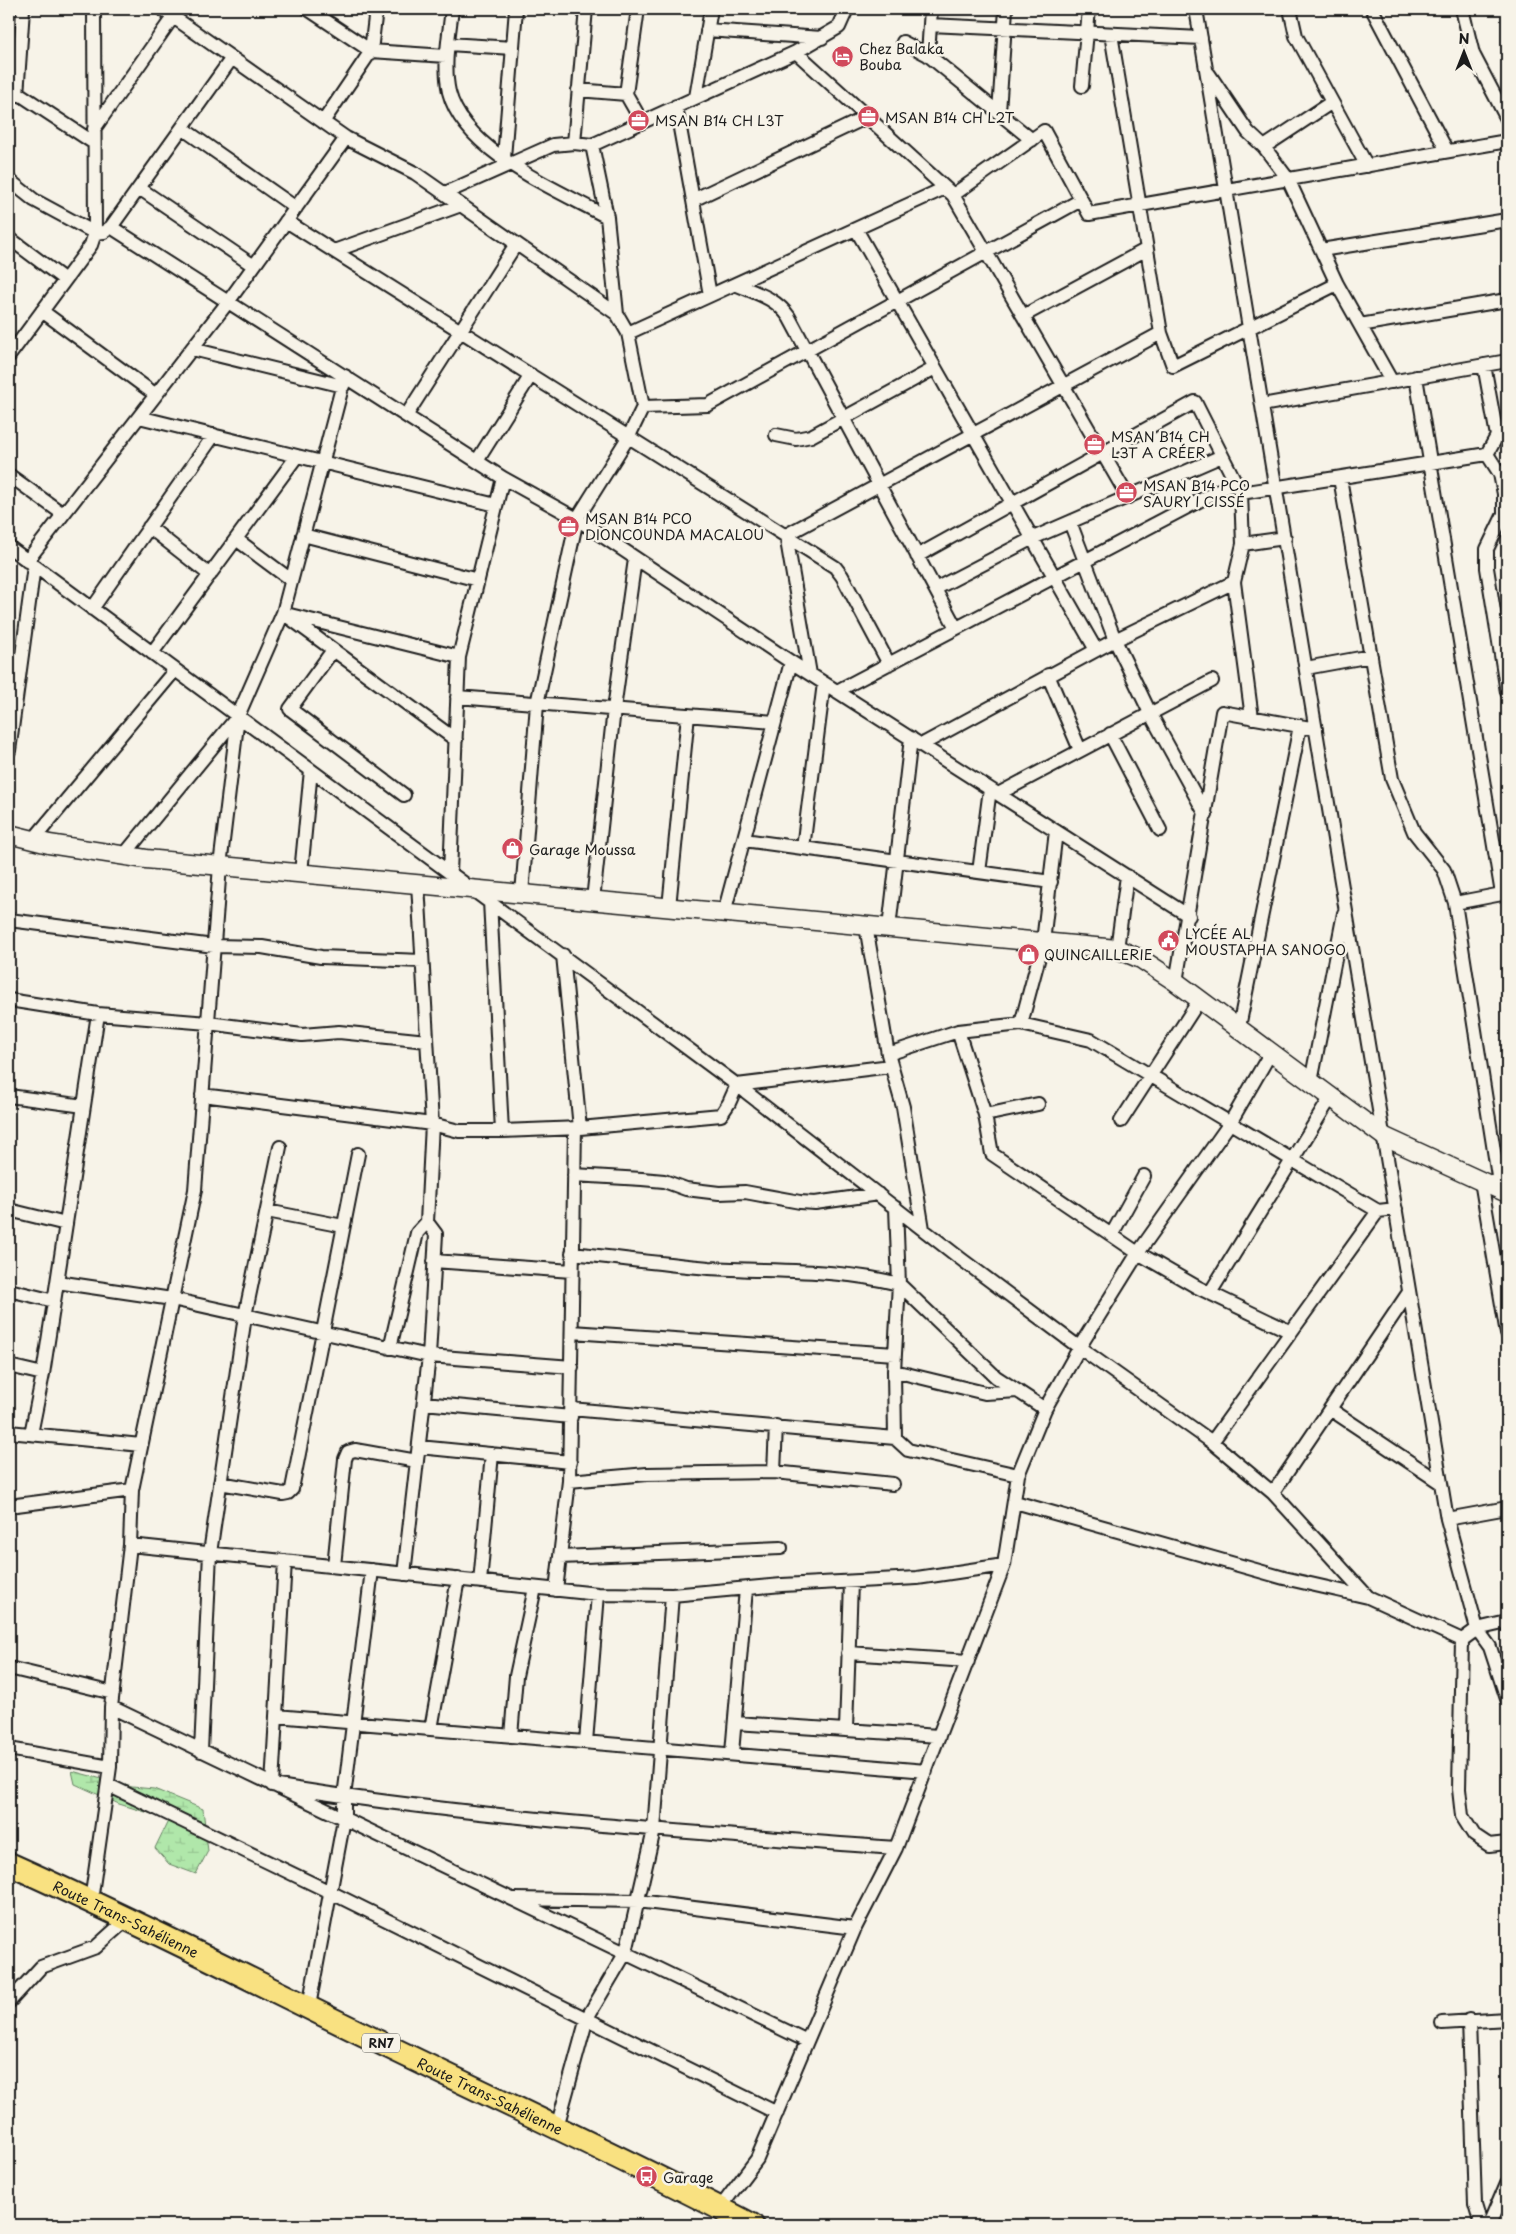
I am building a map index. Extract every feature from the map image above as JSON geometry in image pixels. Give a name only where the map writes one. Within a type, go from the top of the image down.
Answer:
[{"type":"highway","name":"Route Trans-Sahélienne","points":[[9,1864],[91,1901],[309,2006],[752,2225]]},
{"type":"street","points":[[23,9],[13,91],[94,144]]},
{"type":"street","points":[[9,356],[13,342],[42,311],[91,245],[95,233],[94,9]]},
{"type":"street","points":[[162,9],[174,13],[232,58],[346,138],[415,173],[445,193],[617,314]]},
{"type":"street","points":[[308,9],[371,52],[513,48]]},
{"type":"street","points":[[323,122],[371,52],[376,9]]},
{"type":"street","points":[[452,9],[447,50],[449,92],[458,113],[469,130],[507,160],[607,217]]},
{"type":"street","points":[[507,160],[516,9]]},
{"type":"street","points":[[574,143],[586,9]]},
{"type":"street","points":[[638,9],[626,94],[642,122]]},
{"type":"street","points":[[696,97],[711,9]]},
{"type":"street","points":[[445,193],[507,160],[554,145],[574,143],[592,145],[796,52],[839,27],[846,9]]},
{"type":"street","points":[[928,55],[931,9]]},
{"type":"street","points":[[999,112],[1006,9]]},
{"type":"street","points":[[1082,86],[1089,9]]},
{"type":"street","points":[[1196,9],[1447,1519],[1477,1629],[1490,1647],[1507,1699]]},
{"type":"street","points":[[1290,9],[1296,36],[1366,166]]},
{"type":"street","points":[[1372,9],[1446,151]]},
{"type":"street","points":[[1462,9],[1473,54],[1507,119]]},
{"type":"street","points":[[94,129],[174,13]]},
{"type":"street","points":[[930,25],[1201,38]]},
{"type":"street","points":[[707,30],[822,38]]},
{"type":"street","points":[[1111,34],[1161,333],[1173,366],[1338,284]]},
{"type":"street","points":[[903,42],[928,55],[1032,140]]},
{"type":"street","points":[[796,52],[949,192],[986,252],[1128,497]]},
{"type":"street","points":[[9,180],[34,200],[95,233],[104,232],[111,227],[232,58]]},
{"type":"street","points":[[1206,70],[1248,132],[1264,147],[1288,179],[1338,284],[1392,382]]},
{"type":"street","points":[[578,90],[626,94]]},
{"type":"street","points":[[1264,147],[1332,102]]},
{"type":"street","points":[[676,106],[710,295]]},
{"type":"street","points":[[693,200],[867,117]]},
{"type":"street","points":[[182,128],[296,208]]},
{"type":"street","points":[[628,333],[856,229],[949,192],[1044,131],[1089,214],[1507,141]]},
{"type":"street","points":[[9,751],[22,650],[30,564],[63,514],[228,302],[346,138]]},
{"type":"street","points":[[522,894],[537,704],[577,519],[628,436],[642,407],[628,333],[617,314],[607,217],[592,145]]},
{"type":"street","points":[[139,188],[254,266]]},
{"type":"street","points":[[642,407],[708,405],[1081,200]]},
{"type":"street","points":[[334,251],[461,205]]},
{"type":"street","points":[[1321,250],[1507,220]]},
{"type":"street","points":[[286,221],[835,567],[842,576],[888,664]]},
{"type":"street","points":[[111,227],[228,302],[344,381],[406,416],[502,478],[577,519],[791,662],[1189,916]]},
{"type":"street","points":[[856,229],[1096,650]]},
{"type":"street","points":[[9,238],[65,280]]},
{"type":"street","points":[[406,416],[516,244]]},
{"type":"street","points":[[1023,316],[1147,249]]},
{"type":"street","points":[[735,284],[771,299],[782,307],[956,628]]},
{"type":"street","points":[[1360,325],[1507,300]]},
{"type":"street","points":[[42,311],[156,395]]},
{"type":"street","points":[[786,535],[1161,333]]},
{"type":"street","points":[[192,349],[344,381]]},
{"type":"street","points":[[1262,404],[1507,361]]},
{"type":"street","points":[[837,691],[1086,561],[1238,488],[1276,488],[1487,454],[1494,445],[1497,436],[1484,365]]},
{"type":"street","points":[[776,435],[804,438],[935,368]]},
{"type":"street","points":[[477,461],[531,375]]},
{"type":"street","points":[[1416,377],[1505,891],[1455,903]]},
{"type":"street","points":[[124,855],[238,716],[283,613],[344,381]]},
{"type":"street","points":[[917,556],[1195,402],[1238,488],[1243,544],[1234,582],[1252,718]]},
{"type":"street","points":[[139,417],[496,505]]},
{"type":"street","points":[[92,609],[214,435]]},
{"type":"street","points":[[1487,454],[1500,474],[1504,494],[1504,514],[1486,549],[1507,692]]},
{"type":"street","points":[[152,653],[297,456]]},
{"type":"street","points":[[935,589],[1032,538],[1222,456]]},
{"type":"street","points":[[9,474],[63,514]]},
{"type":"street","points":[[450,873],[459,657],[502,478]]},
{"type":"street","points":[[1340,478],[1392,779],[1414,832],[1444,870],[1455,903],[1504,1191]]},
{"type":"street","points":[[1070,522],[1115,640],[1150,713],[1206,815]]},
{"type":"street","points":[[149,527],[210,575]]},
{"type":"street","points":[[303,535],[478,580]]},
{"type":"street","points":[[786,535],[810,674]]},
{"type":"street","points":[[1243,544],[1284,538]]},
{"type":"street","points":[[236,540],[292,580]]},
{"type":"street","points":[[9,548],[450,873],[469,889],[490,901],[738,1085],[1080,1348],[1212,1442],[1273,1493],[1368,1598]]},
{"type":"street","points":[[594,900],[614,709],[636,559]]},
{"type":"street","points":[[916,742],[1115,640],[1234,582]]},
{"type":"street","points":[[283,613],[459,657]]},
{"type":"street","points":[[283,613],[456,740]]},
{"type":"street","points":[[9,668],[22,650]]},
{"type":"street","points":[[333,650],[290,709],[404,795]]},
{"type":"street","points":[[1306,668],[1371,656]]},
{"type":"street","points":[[724,912],[791,662]]},
{"type":"street","points":[[33,840],[175,670]]},
{"type":"street","points":[[1048,675],[1080,750]]},
{"type":"street","points":[[994,791],[1080,750],[1212,681]]},
{"type":"street","points":[[803,848],[824,683]]},
{"type":"street","points":[[457,697],[775,722]]},
{"type":"street","points":[[1176,982],[1189,916],[1222,712],[1316,729]]},
{"type":"street","points":[[669,907],[688,715]]},
{"type":"street","points":[[91,1901],[110,1767],[111,1707],[130,1545],[132,1490],[194,1190],[220,866],[238,716]]},
{"type":"street","points":[[1239,1027],[1300,726]]},
{"type":"street","points":[[1110,734],[1160,830]]},
{"type":"street","points":[[889,928],[916,742]]},
{"type":"street","points":[[301,873],[311,770]]},
{"type":"street","points":[[979,872],[994,791]]},
{"type":"street","points":[[1021,1024],[1043,942],[1056,831]]},
{"type":"street","points":[[9,834],[33,840],[124,855],[220,866],[1117,949],[1140,959],[1176,982],[1385,1137],[1504,1191]]},
{"type":"street","points":[[744,840],[1051,882]]},
{"type":"street","points":[[1117,949],[1127,876]]},
{"type":"street","points":[[390,1348],[417,1233],[427,1222],[432,1124],[418,884]]},
{"type":"street","points":[[490,901],[502,1131]]},
{"type":"street","points":[[1311,1082],[1346,905]]},
{"type":"street","points":[[9,920],[214,946],[262,947],[321,956],[422,961]]},
{"type":"street","points":[[866,926],[889,1060],[903,1107],[923,1229]]},
{"type":"street","points":[[556,1590],[570,1462],[572,1254],[577,1128],[563,955]]},
{"type":"street","points":[[9,1000],[98,1014],[208,1023],[302,1035],[339,1032],[427,1041]]},
{"type":"street","points":[[1121,1121],[1200,1000]]},
{"type":"street","points":[[31,1434],[43,1374],[98,1014]]},
{"type":"street","points":[[738,1085],[889,1060],[958,1031],[1021,1024],[1091,1040],[1378,1211],[1396,1209]]},
{"type":"street","points":[[958,1031],[985,1115],[992,1154],[1112,1234],[1138,1254],[1210,1294],[1291,1332]]},
{"type":"street","points":[[720,2208],[757,2158],[854,1928],[896,1848],[1004,1565],[1018,1475],[1045,1409],[1138,1254],[1230,1123],[1271,1052]]},
{"type":"street","points":[[202,1094],[432,1124],[458,1131],[502,1131],[577,1128],[721,1115],[729,1104],[738,1085]]},
{"type":"street","points":[[9,1096],[84,1106]]},
{"type":"street","points":[[1210,1294],[1331,1098]]},
{"type":"street","points":[[985,1115],[1038,1104]]},
{"type":"street","points":[[201,1751],[210,1554],[246,1316],[280,1147]]},
{"type":"street","points":[[220,1483],[283,1494],[288,1493],[292,1489],[358,1154]]},
{"type":"street","points":[[574,1176],[642,1178],[664,1181],[686,1190],[719,1193],[745,1192],[815,1203],[878,1194]]},
{"type":"street","points":[[1112,1234],[1144,1176]]},
{"type":"street","points":[[1481,1181],[1507,1334]]},
{"type":"street","points":[[895,1438],[894,1371],[899,1284],[896,1208]]},
{"type":"street","points":[[9,1210],[66,1224]]},
{"type":"street","points":[[267,1211],[343,1226]]},
{"type":"street","points":[[1212,1442],[1378,1211]]},
{"type":"street","points":[[404,1574],[429,1356],[436,1234],[427,1222]]},
{"type":"street","points":[[572,1254],[710,1268],[783,1269],[878,1278],[899,1284],[996,1377],[1045,1409]]},
{"type":"street","points":[[434,1261],[572,1271]]},
{"type":"street","points":[[57,1282],[172,1299],[429,1356],[572,1367]]},
{"type":"street","points":[[9,1290],[54,1301]]},
{"type":"street","points":[[1273,1493],[1409,1292]]},
{"type":"street","points":[[572,1332],[895,1354]]},
{"type":"street","points":[[9,1366],[43,1374]]},
{"type":"street","points":[[894,1371],[985,1393],[1018,1391]]},
{"type":"street","points":[[424,1403],[776,1426],[895,1438],[908,1450],[1018,1475]]},
{"type":"street","points":[[1330,1409],[1441,1483]]},
{"type":"street","points":[[774,1472],[776,1426]]},
{"type":"street","points":[[9,1432],[142,1445]]},
{"type":"street","points":[[419,1447],[570,1462]]},
{"type":"street","points":[[334,1566],[345,1459],[348,1452],[355,1450],[417,1462]]},
{"type":"street","points":[[480,1582],[492,1454]]},
{"type":"street","points":[[569,1482],[647,1474],[774,1472],[893,1484]]},
{"type":"street","points":[[9,1506],[132,1490]]},
{"type":"street","points":[[1015,1502],[1284,1578],[1368,1598],[1462,1640]]},
{"type":"street","points":[[1447,1519],[1507,1508]]},
{"type":"street","points":[[130,1545],[598,1594],[672,1595],[917,1578],[1004,1565]]},
{"type":"street","points":[[560,1557],[781,1548]]},
{"type":"street","points":[[272,1785],[285,1561]]},
{"type":"street","points":[[309,2006],[344,1820],[344,1797],[355,1722],[372,1570]]},
{"type":"street","points":[[432,1729],[458,1579]]},
{"type":"street","points":[[846,1729],[850,1582]]},
{"type":"street","points":[[512,1736],[516,1676],[535,1588]]},
{"type":"street","points":[[732,1754],[746,1589]]},
{"type":"street","points":[[586,1742],[598,1594]]},
{"type":"street","points":[[557,2127],[587,2018],[626,1952],[654,1830],[672,1595]]},
{"type":"street","points":[[1462,1640],[1477,1629],[1507,1622]]},
{"type":"street","points":[[1462,1640],[1459,1789],[1462,1816],[1474,1835],[1489,1846],[1507,1843]]},
{"type":"street","points":[[848,1653],[968,1661]]},
{"type":"street","points":[[9,1668],[113,1693]]},
{"type":"street","points":[[111,1707],[509,1899],[626,1952],[807,2041]]},
{"type":"street","points":[[276,1716],[926,1771]]},
{"type":"street","points":[[735,1723],[939,1736]]},
{"type":"street","points":[[9,1748],[110,1767]]},
{"type":"street","points":[[272,1785],[344,1797],[654,1830],[896,1848]]},
{"type":"street","points":[[108,1786],[330,1892],[777,2113]]},
{"type":"street","points":[[509,1899],[638,1901],[854,1928]]},
{"type":"street","points":[[9,2002],[41,1967],[96,1948],[127,1919]]},
{"type":"street","points":[[1442,2023],[1507,2019]]},
{"type":"street","points":[[1469,2020],[1475,2205],[1480,2225]]},
{"type":"street","points":[[1489,2225],[1507,2183]]},
{"type":"green space","points":[[72,1771],[132,1787],[154,1789],[203,1809],[208,1851],[196,1874],[169,1864],[155,1848],[169,1819],[119,1804],[75,1784]]},
{"type":"place","name":"Chez Balaka Bouba","points":[[843,56]]},
{"type":"place","name":"MSAN B14 CH L2T","points":[[869,117]]},
{"type":"place","name":"MSAN B14 CH L3T","points":[[639,120]]},
{"type":"place","name":"MSAN B14 CH L3T A CRÉER","points":[[1095,444]]},
{"type":"place","name":"MSAN B14 PCO SAURY I CISSÉ","points":[[1127,493]]},
{"type":"place","name":"MSAN B14 PCO DIONCOUNDA MACALOU","points":[[569,526]]},
{"type":"place","name":"Garage Moussa","points":[[513,849]]},
{"type":"place","name":"LYCÉE AL MOUSTAPHA SANOGO","points":[[1169,941]]},
{"type":"place","name":"QUINCAILLERIE","points":[[1028,954]]},
{"type":"place","name":"Garage","points":[[647,2177]]}]
